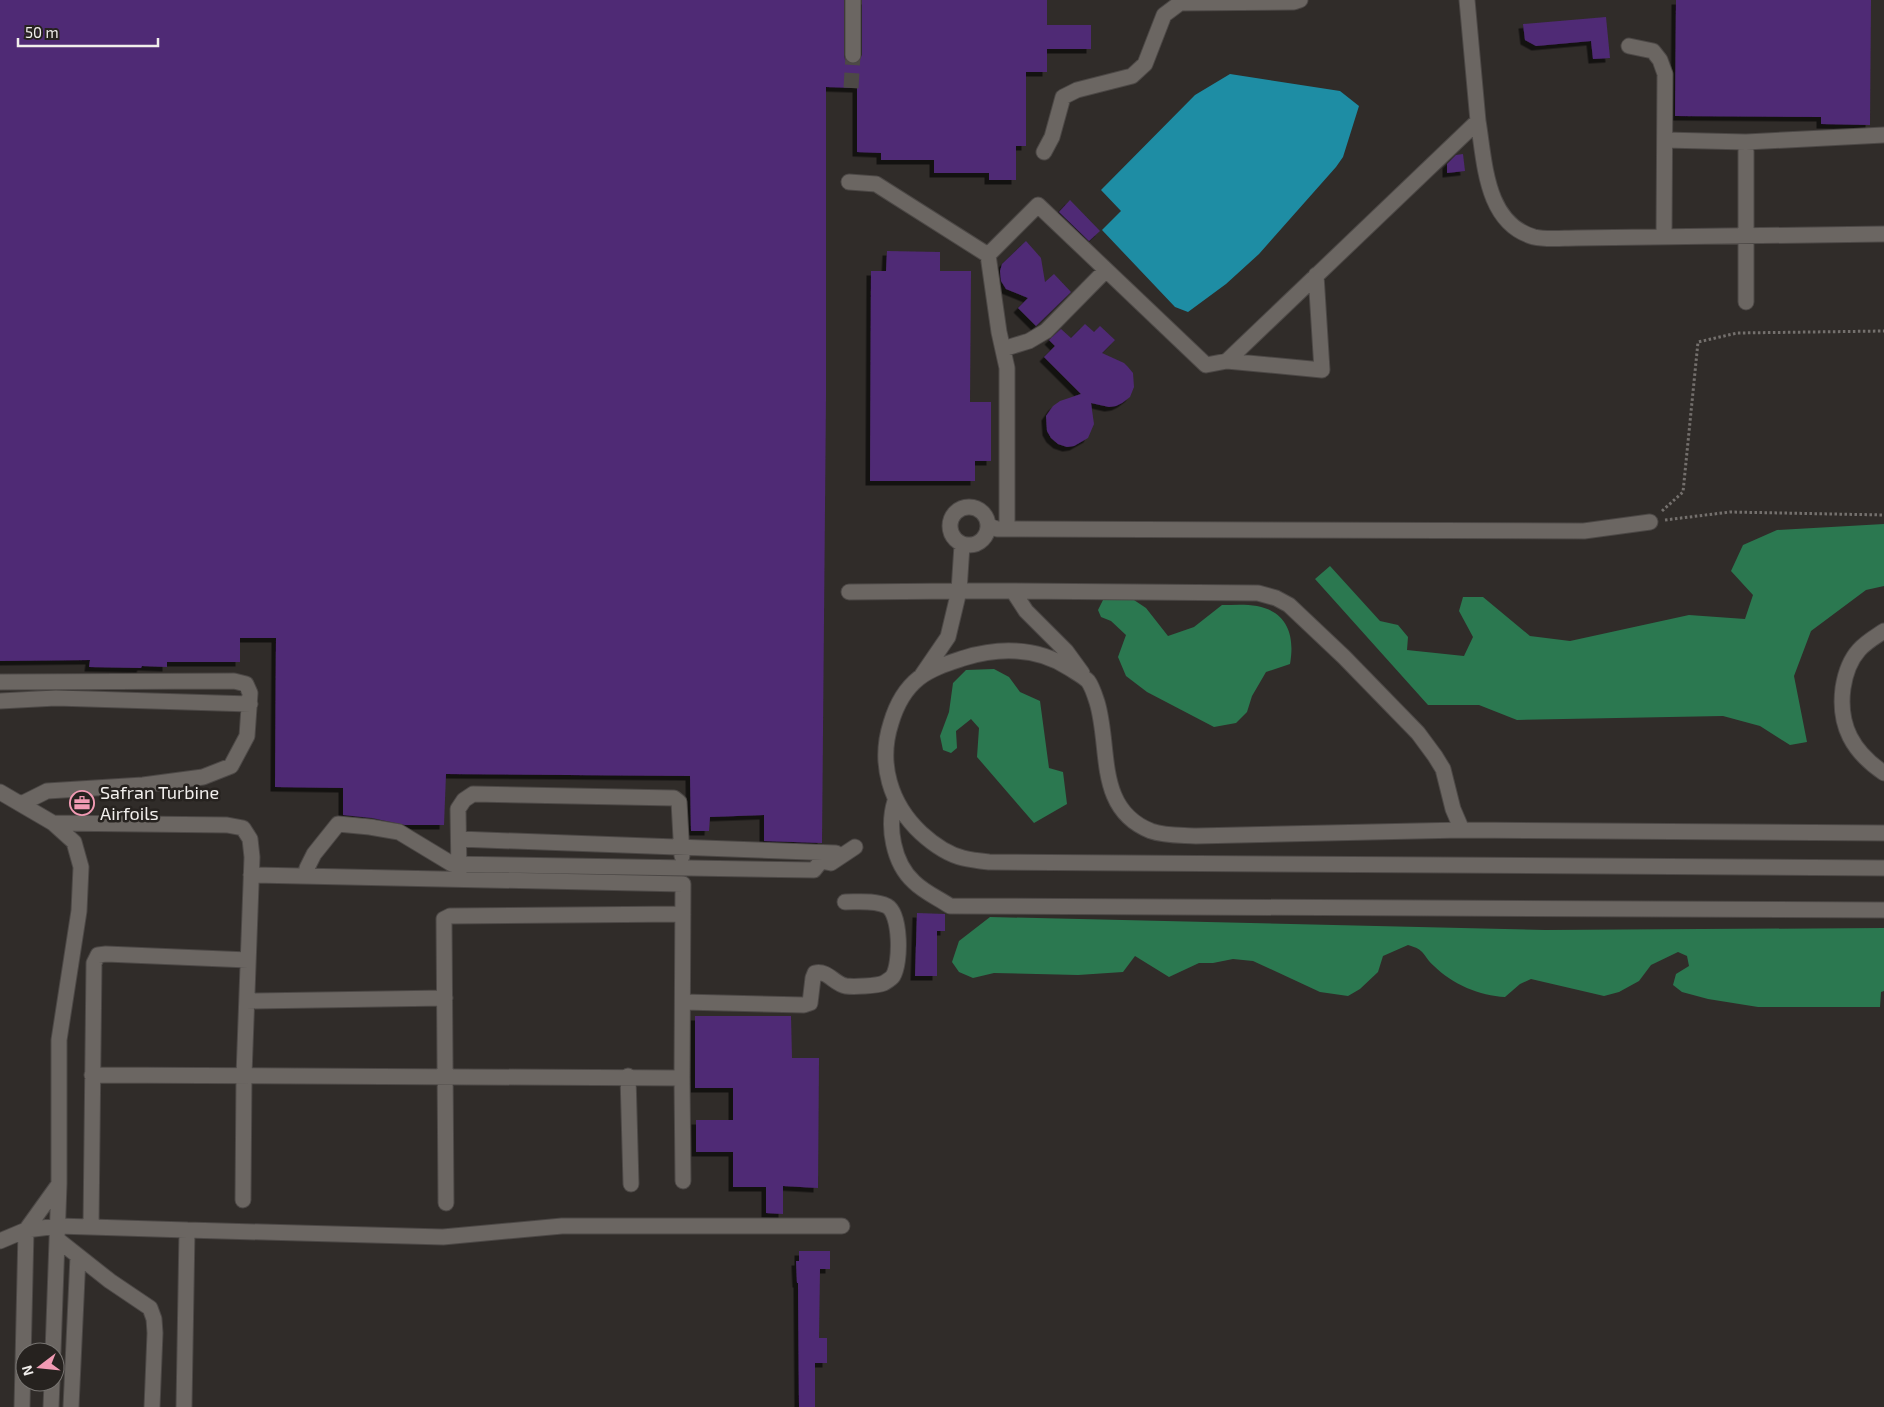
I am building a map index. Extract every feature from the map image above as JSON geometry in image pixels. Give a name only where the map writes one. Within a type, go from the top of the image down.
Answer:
[{"type":"street","points":[[853,0],[853,55]]},
{"type":"street","points":[[1044,152],[1052,137],[1063,97],[1077,90],[1132,76],[1138,72],[1145,64],[1164,15],[1180,3],[1294,2],[1300,0]]},
{"type":"street","points":[[1467,0],[1478,121],[1490,192],[1503,216],[1515,228],[1535,237],[1577,238],[1884,234]]},
{"type":"street","points":[[1629,46],[1653,51],[1660,60],[1665,74],[1664,237]]},
{"type":"street","points":[[1226,361],[1478,121]]},
{"type":"street","points":[[1665,140],[1746,142],[1884,135]]},
{"type":"street","points":[[1746,142],[1746,302]]},
{"type":"street","points":[[849,182],[876,184],[988,255],[1007,368],[1007,529]]},
{"type":"street","points":[[988,255],[1038,205],[1206,365],[1226,361],[1322,370],[1316,275]]},
{"type":"street","points":[[1003,350],[1029,341],[1046,331],[1106,270]]},
{"type":"street","points":[[972,507],[980,510],[988,524],[988,531],[983,540],[977,544],[962,545],[952,537],[951,519],[959,509],[972,507]]},
{"type":"street","points":[[988,524],[997,529],[1584,531],[1650,522]]},
{"type":"street","points":[[962,545],[959,591],[948,637],[901,700],[894,714],[888,736],[886,758],[887,772],[896,801],[905,817],[930,842],[962,858],[989,862],[1884,868]]},
{"type":"street","points":[[1013,591],[1026,611],[1066,651],[1088,682],[1100,714],[1105,762],[1109,783],[1115,799],[1125,813],[1136,823],[1151,831],[1196,836],[1462,830],[1884,833]]},
{"type":"street","points":[[849,592],[1258,593],[1276,598],[1289,605],[1344,657],[1418,733],[1443,769],[1453,809],[1462,830]]},
{"type":"street","points":[[1884,631],[1869,640],[1858,651],[1850,664],[1844,680],[1842,714],[1847,732],[1856,748],[1869,763],[1884,773]]},
{"type":"street","points":[[919,678],[949,663],[971,656],[1014,650],[1045,655],[1057,660],[1088,682]]},
{"type":"street","points":[[0,682],[234,681],[246,684],[250,693],[247,736],[231,766],[203,777],[143,786],[47,791],[21,804]]},
{"type":"street","points":[[0,701],[56,698],[250,704]]},
{"type":"street","points":[[0,792],[53,823],[74,842],[81,867],[79,911],[59,1040],[59,1184],[53,1342]]},
{"type":"street","points":[[459,872],[458,810],[464,800],[473,794],[674,798],[679,802],[684,868],[683,1181]]},
{"type":"street","points":[[896,801],[892,812],[894,845],[906,874],[915,884],[950,906],[1884,910]]},
{"type":"street","points":[[53,823],[227,825],[243,828],[250,839],[252,856],[244,1075],[243,1200]]},
{"type":"street","points":[[307,868],[314,854],[338,824],[399,832],[452,864],[459,872],[683,884]]},
{"type":"street","points":[[251,875],[684,868],[814,870],[821,861],[831,863],[850,850],[458,839]]},
{"type":"street","points":[[683,1002],[804,1006],[810,1003],[813,978],[818,972],[845,986],[877,985],[888,980],[896,969],[898,952],[897,922],[889,907],[871,902],[845,902]]},
{"type":"street","points":[[446,1203],[444,919],[447,917],[683,914]]},
{"type":"street","points":[[91,1226],[94,963],[98,955],[248,960]]},
{"type":"street","points":[[247,1001],[445,998]]},
{"type":"street","points":[[92,1074],[628,1076],[682,1078]]},
{"type":"street","points":[[628,1076],[630,1184]]},
{"type":"street","points":[[0,1242],[26,1230],[59,1184]]},
{"type":"street","points":[[26,1230],[58,1233],[91,1226],[443,1237],[562,1226],[842,1226]]},
{"type":"street","points":[[22,1407],[26,1230]]},
{"type":"street","points":[[184,1407],[187,1230]]},
{"type":"street","points":[[58,1233],[78,1256],[110,1281],[150,1308],[154,1319],[155,1333],[152,1407]]},
{"type":"street","points":[[71,1407],[78,1256]]},
{"type":"street","points":[[50,1407],[51,1392]]},
{"type":"path","points":[[1650,522],[1683,492],[1698,342],[1737,333],[1884,331]]},
{"type":"path","points":[[1650,522],[1730,512],[1884,515]]},
{"type":"green space","points":[[1884,524],[1884,586],[1866,590],[1811,631],[1794,676],[1807,742],[1790,745],[1760,726],[1723,716],[1517,720],[1479,705],[1428,705],[1315,579],[1330,566],[1380,621],[1398,625],[1408,637],[1407,650],[1464,656],[1473,637],[1459,611],[1463,597],[1483,597],[1530,636],[1570,641],[1689,615],[1745,619],[1753,595],[1731,571],[1743,545],[1777,530]]},
{"type":"green space","points":[[1131,598],[1146,608],[1168,636],[1194,627],[1222,605],[1253,605],[1268,609],[1276,614],[1287,627],[1291,644],[1290,664],[1266,672],[1252,696],[1247,712],[1236,723],[1214,727],[1147,692],[1126,676],[1118,657],[1126,635],[1111,621],[1101,617],[1098,610],[1103,600]]},
{"type":"green space","points":[[994,669],[1009,677],[1020,692],[1040,701],[1049,768],[1063,772],[1067,804],[1034,823],[977,757],[979,728],[971,719],[956,731],[957,748],[951,753],[943,750],[940,736],[949,712],[953,683],[966,670]]},
{"type":"green space","points":[[990,917],[1545,930],[1884,928],[1884,991],[1881,992],[1880,1007],[1758,1007],[1708,999],[1682,992],[1673,985],[1676,974],[1689,966],[1687,956],[1678,952],[1651,965],[1639,981],[1619,992],[1604,996],[1531,979],[1520,984],[1505,997],[1467,988],[1441,972],[1421,951],[1408,945],[1383,956],[1378,972],[1360,989],[1348,996],[1320,992],[1253,961],[1233,959],[1213,963],[1199,963],[1169,977],[1135,956],[1123,972],[1078,975],[994,973],[973,978],[959,972],[952,962],[959,941]]},
{"type":"water","points":[[1230,74],[1340,91],[1359,106],[1343,157],[1336,167],[1259,254],[1226,284],[1188,312],[1175,307],[1102,230],[1121,211],[1101,190],[1195,95]]},
{"type":"building","points":[[0,0],[844,0],[844,55],[845,60],[853,64],[858,63],[862,55],[862,0],[1047,0],[1047,25],[1091,25],[1091,49],[1047,49],[1047,72],[1026,72],[1026,146],[1016,146],[1016,180],[989,180],[989,173],[934,173],[934,160],[881,160],[881,153],[857,152],[857,88],[826,87],[826,395],[822,843],[764,841],[764,815],[710,817],[709,831],[691,831],[690,776],[446,774],[444,825],[405,825],[372,818],[343,815],[343,788],[275,787],[276,638],[240,638],[240,662],[167,662],[167,667],[142,666],[141,668],[89,667],[90,660],[0,661]]},
{"type":"building","points":[[1676,0],[1871,0],[1870,125],[1821,124],[1821,117],[1675,116]]},
{"type":"building","points":[[1606,17],[1610,58],[1593,59],[1591,41],[1536,46],[1525,40],[1523,24]]},
{"type":"building","points":[[1463,154],[1465,171],[1447,173],[1447,164],[1456,155]]},
{"type":"building","points":[[1070,200],[1100,231],[1089,241],[1059,212]]},
{"type":"building","points":[[1026,241],[1041,258],[1045,282],[1054,274],[1071,292],[1036,326],[1018,308],[1028,298],[1006,289],[1001,281],[1000,271],[1002,264]]},
{"type":"building","points":[[887,251],[940,252],[940,271],[971,271],[970,402],[991,402],[991,461],[975,461],[975,481],[870,481],[871,271],[886,271]]},
{"type":"building","points":[[1085,324],[1094,332],[1100,326],[1115,340],[1102,353],[1124,363],[1128,367],[1133,373],[1134,387],[1130,397],[1116,406],[1109,407],[1091,403],[1094,424],[1088,438],[1074,446],[1067,447],[1058,444],[1051,438],[1047,431],[1046,416],[1053,406],[1060,401],[1081,394],[1044,357],[1055,346],[1049,340],[1061,329],[1071,338]]},
{"type":"building","points":[[917,913],[945,914],[945,931],[937,931],[937,976],[915,976]]},
{"type":"building","points":[[695,1016],[791,1016],[792,1058],[819,1058],[818,1188],[783,1186],[783,1214],[766,1213],[766,1187],[733,1187],[733,1152],[696,1152],[696,1120],[733,1120],[733,1088],[695,1088]]},
{"type":"building","points":[[799,1251],[830,1251],[830,1269],[820,1269],[819,1338],[827,1338],[827,1363],[815,1363],[815,1407],[799,1407],[798,1283],[796,1261],[799,1261]]},
{"type":"tunnel","points":[[851,88],[853,55]]},
{"type":"place","name":"Safran Turbine Airfoils","points":[[82,803]]}]
